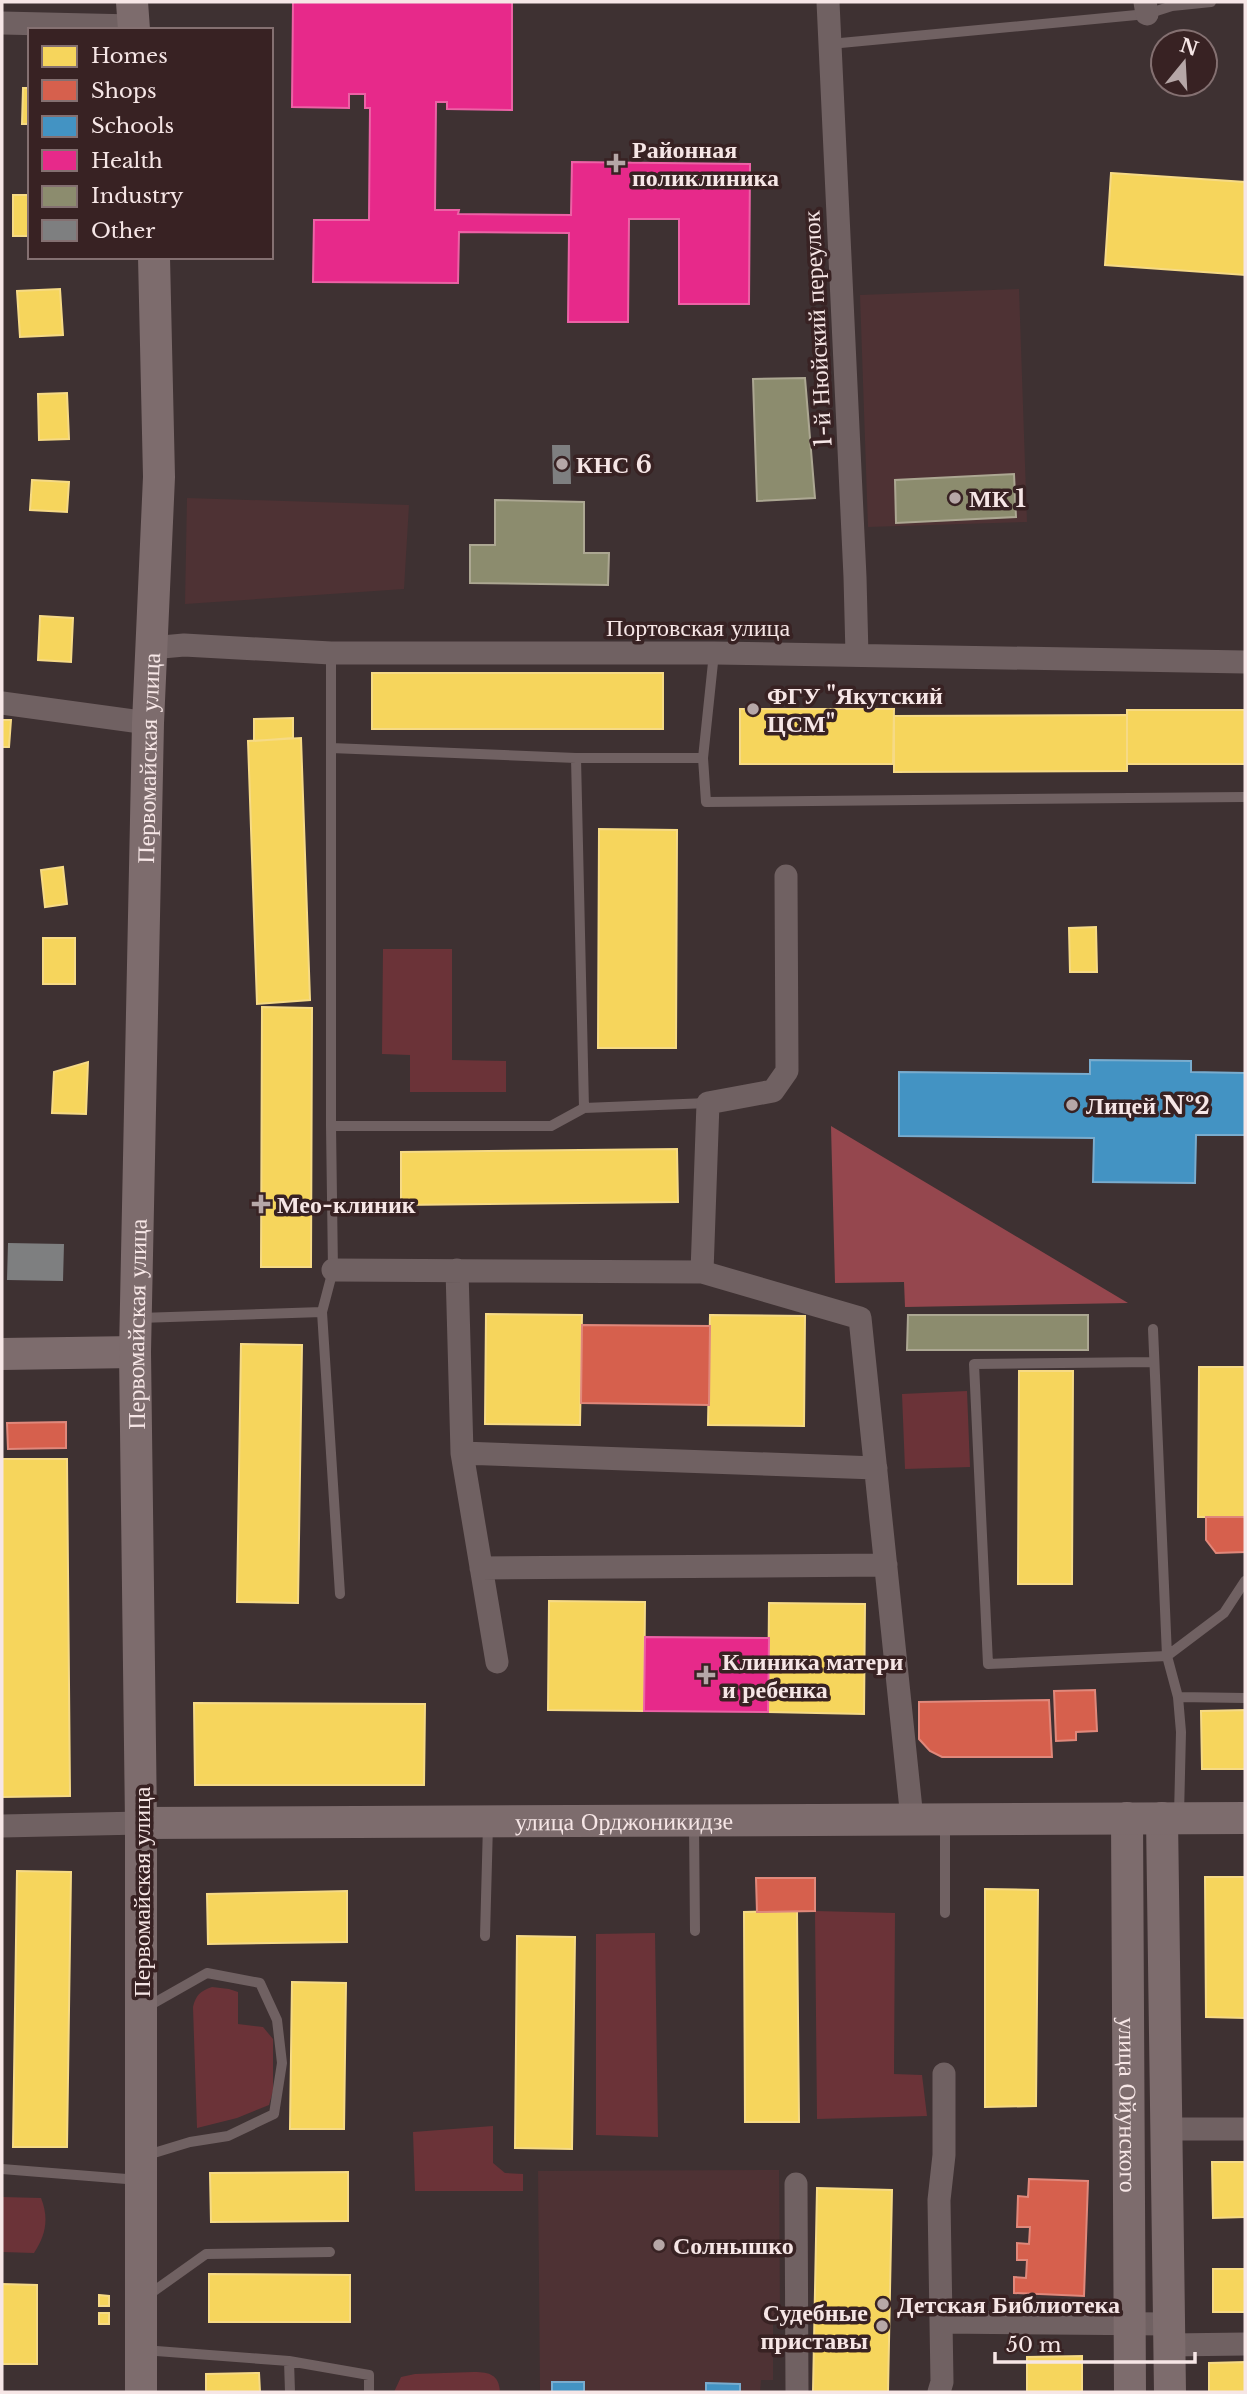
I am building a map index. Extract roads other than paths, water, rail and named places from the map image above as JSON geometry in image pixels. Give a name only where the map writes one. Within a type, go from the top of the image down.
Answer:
[{"type":"main road","name":"Первомайская улица","points":[[141,2392],[141,1823],[135,1352],[150,649],[159,477],[154,259]]},
{"type":"main road","points":[[2,1354],[135,1352]]},
{"type":"main road","name":"улица Ойунского","points":[[1127,1818],[1130,2392]]},
{"type":"main road","name":"улица Ойунского","points":[[1170,2392],[1167,2129],[1171,1818]]},
{"type":"main road","name":"улица Орджоникидзе","points":[[141,1823],[1245,1818]]},
{"type":"street","name":"1-й Нюйский переулок","points":[[828,2],[857,654]]},
{"type":"street","points":[[2,23],[133,19]]},
{"type":"street","name":"Портовская улица","points":[[150,649],[184,645],[331,653],[857,654],[1245,662]]},
{"type":"street","points":[[2,704],[148,723]]},
{"type":"street","points":[[702,1272],[708,1103],[773,1091],[786,1071],[786,876]]},
{"type":"street","points":[[333,1270],[702,1272],[860,1318],[912,1819]]},
{"type":"street","points":[[457,1270],[462,1453],[497,1662]]},
{"type":"street","points":[[462,1453],[876,1468]]},
{"type":"street","points":[[481,1568],[886,1564]]},
{"type":"street","name":"улица Орджоникидзе","points":[[2,1826],[141,1823]]},
{"type":"street","points":[[939,2392],[942,2382],[939,2200],[944,2155],[944,2074]]},
{"type":"street","points":[[1167,2129],[1245,2129]]},
{"type":"street","points":[[796,2184],[797,2392]]},
{"type":"street","points":[[941,2322],[1130,2325],[1170,2334],[1245,2344]]},
{"type":"lane","points":[[830,44],[1211,2]]},
{"type":"lane","points":[[331,653],[333,1270],[322,1312],[340,1594]]},
{"type":"lane","points":[[714,653],[703,758],[706,802],[1245,797]]},
{"type":"lane","points":[[331,748],[576,758],[703,758]]},
{"type":"lane","points":[[576,758],[584,1108]]},
{"type":"lane","points":[[331,1126],[551,1126],[584,1108],[708,1103]]},
{"type":"lane","points":[[136,1318],[322,1312]]},
{"type":"lane","points":[[1153,1329],[1167,1656],[1178,1697],[1181,1732],[1171,1818]]},
{"type":"lane","points":[[1154,1362],[974,1364],[988,1664],[1167,1656],[1224,1613],[1245,1581]]},
{"type":"lane","points":[[1178,1697],[1245,1698]]},
{"type":"lane","points":[[945,1819],[945,1913]]},
{"type":"lane","points":[[694,1820],[695,1931]]},
{"type":"lane","points":[[485,1936],[488,1821]]},
{"type":"lane","points":[[2,2169],[141,2168],[190,2141],[228,2136],[274,2114],[282,2063],[277,2020],[260,1983],[207,1973],[141,2010]]},
{"type":"lane","points":[[141,2301],[206,2254],[330,2252]]},
{"type":"lane","points":[[141,2350],[289,2361],[369,2375],[369,2392]]},
{"type":"lane","points":[[289,2361],[290,2392]]},
{"type":"place","name":"Районная поликлиника","points":[[616,163]]},
{"type":"place","name":"КНС 6","points":[[562,464]]},
{"type":"place","name":"МК 1","points":[[955,498]]},
{"type":"place","name":"ФГУ \"Якутский ЦСМ\"","points":[[753,709]]},
{"type":"place","name":"Лицей №2","points":[[1072,1105]]},
{"type":"place","name":"Мео-клиник","points":[[261,1204]]},
{"type":"place","name":"Клиника матери и ребенка","points":[[706,1675]]},
{"type":"place","name":"Солнышко","points":[[659,2245]]},
{"type":"place","name":"Детская Библиотека","points":[[883,2304]]},
{"type":"place","name":"Судебные приставы","points":[[882,2326]]}]
